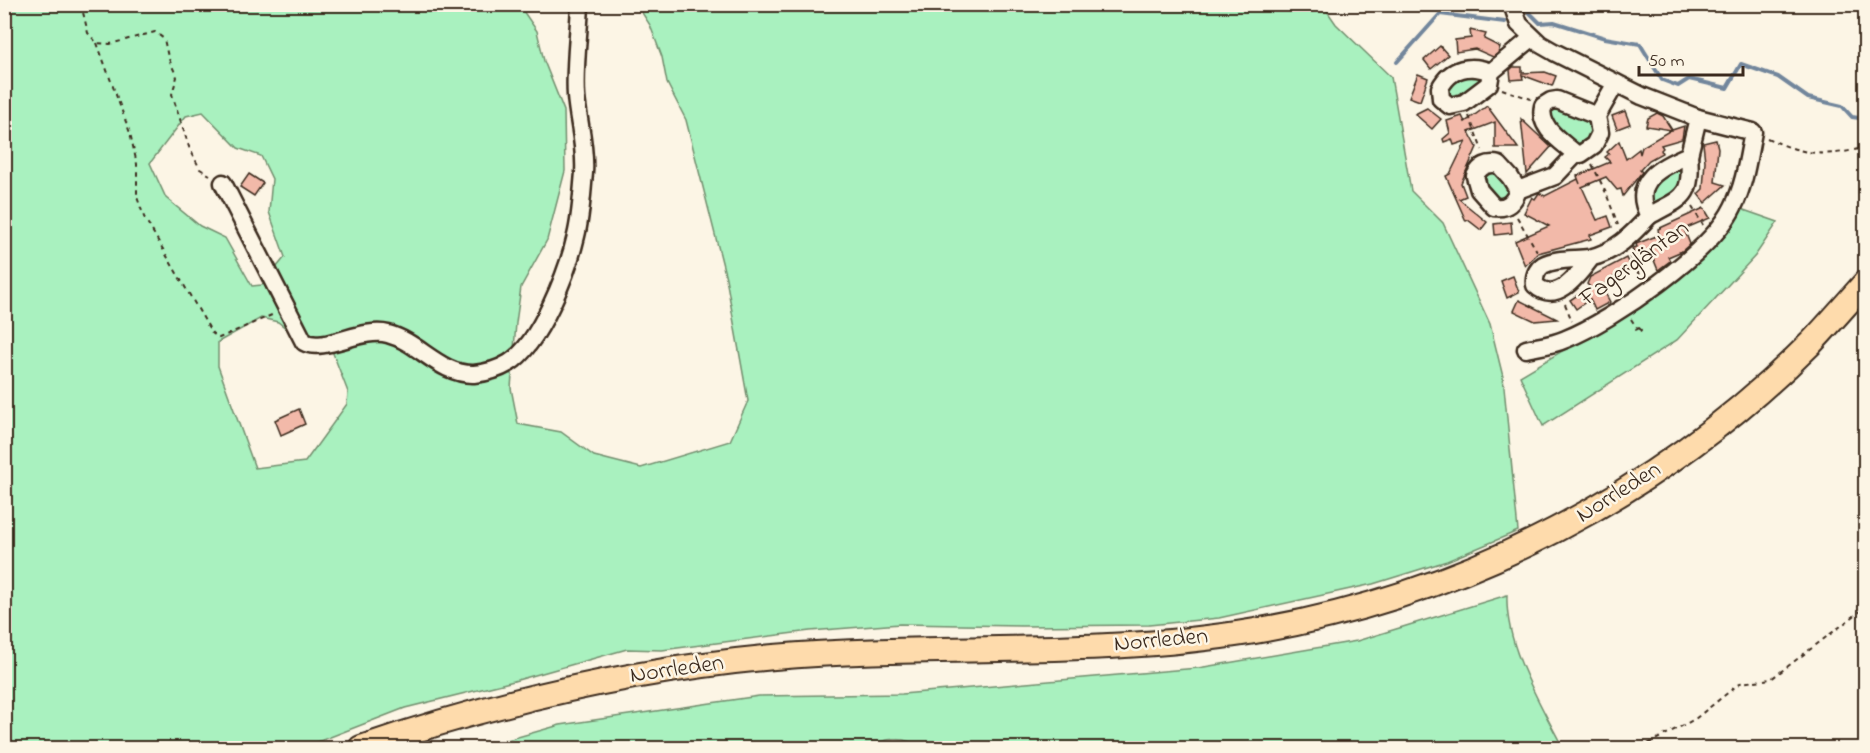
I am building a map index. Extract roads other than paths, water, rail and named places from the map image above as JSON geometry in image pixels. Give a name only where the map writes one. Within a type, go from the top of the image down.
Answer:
[{"type":"highway","name":"Norrleden","points":[[361,748],[461,717],[613,679],[773,657],[851,652],[1140,644],[1190,640],[1251,632],[1306,621],[1388,600],[1470,571],[1499,558],[1580,517],[1639,482],[1690,447],[1767,384],[1812,342],[1866,282]]},
{"type":"street","points":[[224,183],[304,342],[310,346],[366,333],[388,334],[460,373],[476,374],[509,363],[524,349],[534,335],[557,292],[577,235],[584,170],[576,87],[580,4]]},
{"type":"street","points":[[1512,4],[1519,24],[1532,38],[1554,52],[1642,96],[1698,118]]},
{"type":"street","points":[[1490,78],[1478,67],[1466,67],[1448,77],[1440,88],[1441,99],[1450,106],[1464,103],[1532,38]]},
{"type":"street","points":[[1514,197],[1501,167],[1487,164],[1479,169],[1475,176],[1479,190],[1494,207],[1502,208],[1514,197],[1555,176],[1581,152],[1594,145],[1599,133],[1597,116],[1617,83]]},
{"type":"street","points":[[1581,152],[1546,127],[1542,117],[1545,104],[1557,100],[1597,116]]},
{"type":"street","name":"Fagergläntan","points":[[1526,349],[1563,341],[1578,334],[1678,268],[1711,238],[1736,201],[1754,132],[1698,118],[1689,155],[1690,173],[1684,194],[1674,203],[1649,216],[1624,242],[1591,258],[1545,264],[1535,275],[1535,285],[1547,292],[1559,290],[1569,283],[1591,258]]},
{"type":"street","name":"Fagergläntan","points":[[1649,216],[1642,198],[1646,185],[1658,169],[1689,155]]},
{"type":"waterway","points":[[1525,8],[1540,23],[1554,22],[1605,38],[1640,44],[1662,80],[1678,86],[1689,79],[1727,88],[1741,64],[1778,77],[1808,98],[1842,106],[1852,117],[1866,119]]},
{"type":"waterway","points":[[1397,62],[1440,14],[1505,22]]}]
